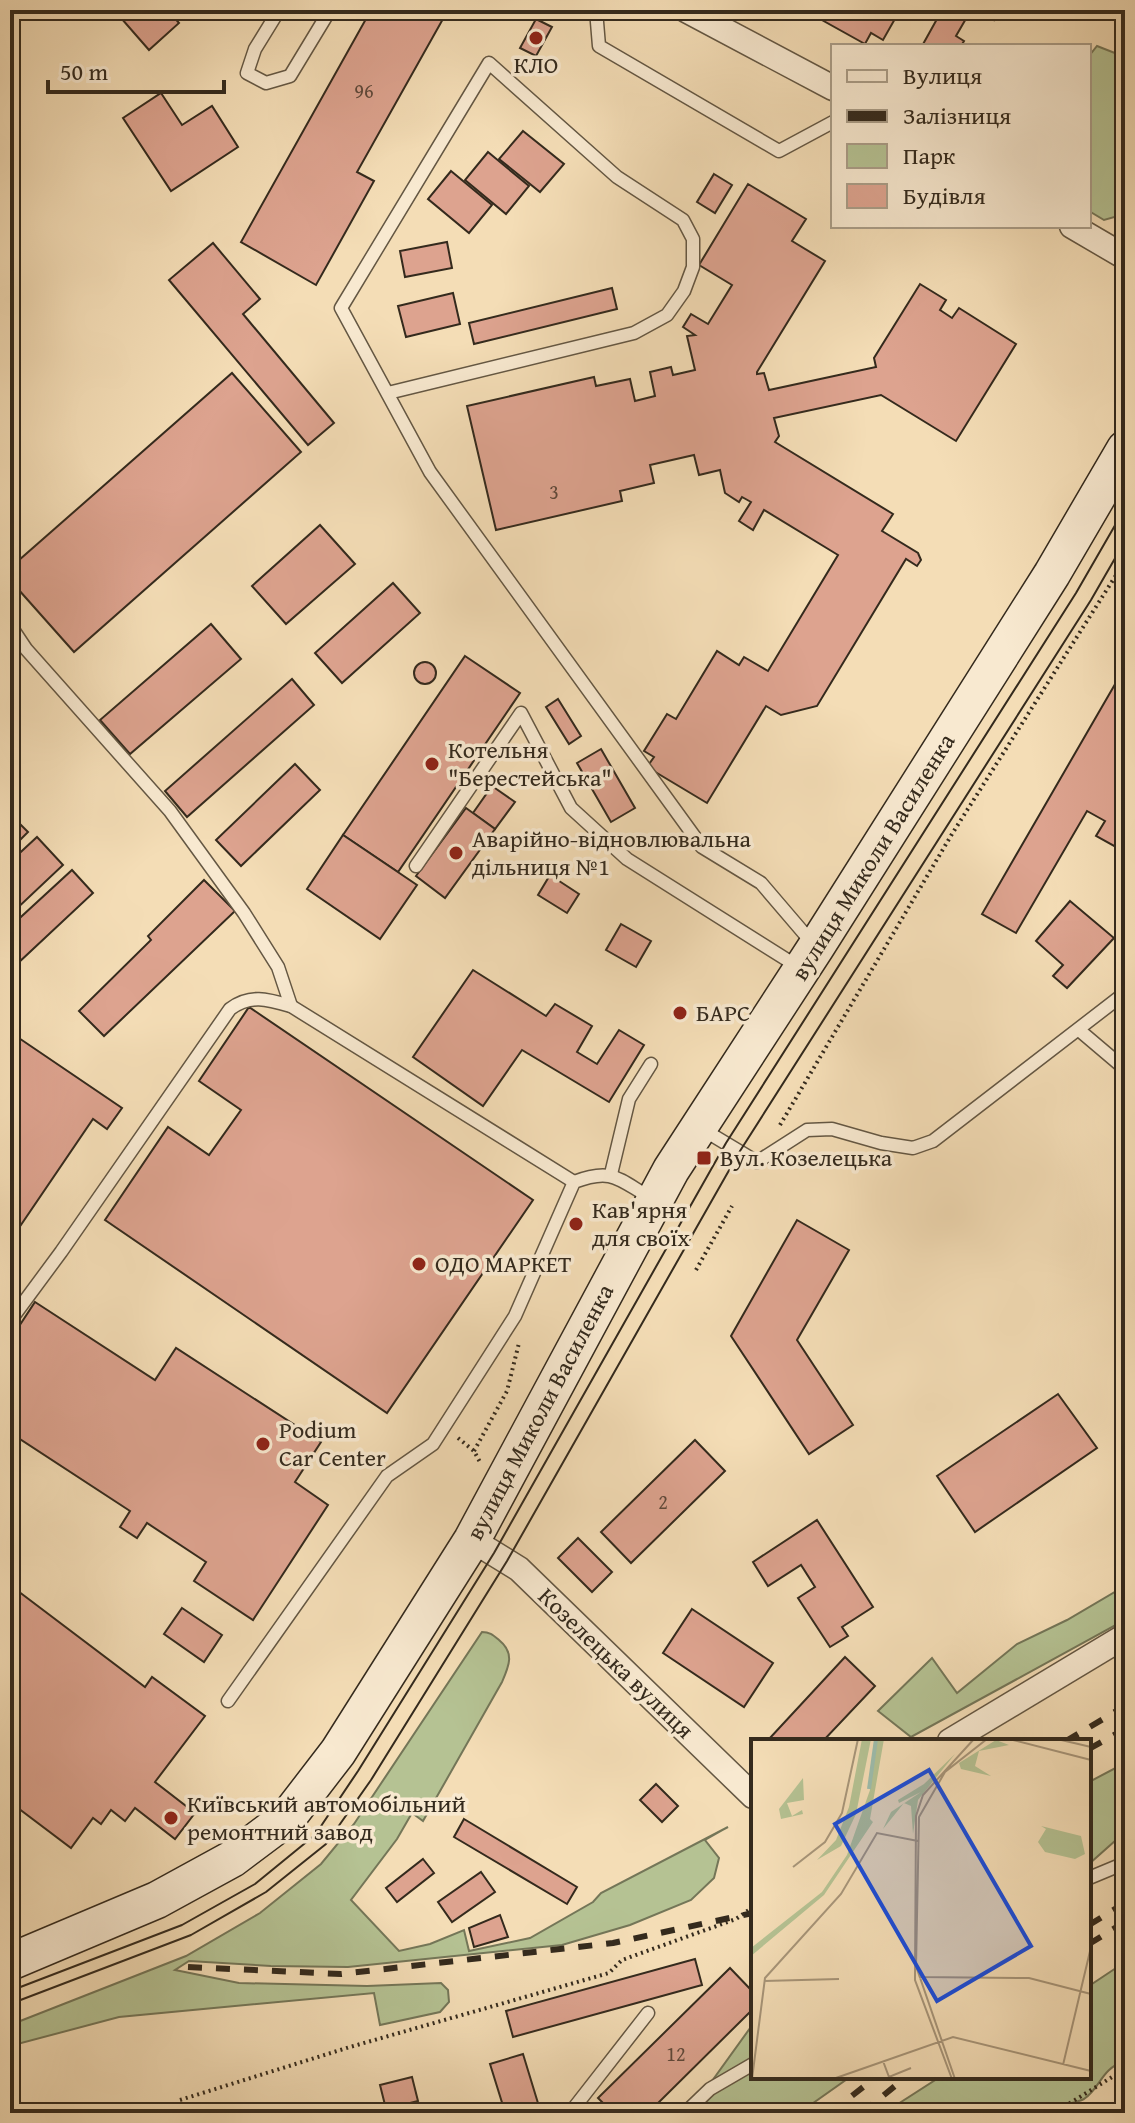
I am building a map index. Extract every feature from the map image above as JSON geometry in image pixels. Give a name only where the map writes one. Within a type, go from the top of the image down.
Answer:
[{"type":"main road","name":"вулиця Миколи Василенка","points":[[10,1962],[157,1900],[232,1859],[288,1817],[338,1752],[472,1540],[654,1199],[1052,574],[1125,449]]},
{"type":"street","points":[[686,10],[831,87]]},
{"type":"street","points":[[1081,231],[1125,233]]},
{"type":"street","points":[[1081,231],[1125,257]]},
{"type":"street","name":"Козелецька вулиця","points":[[472,1540],[519,1569],[751,1794]]},
{"type":"street","points":[[953,1739],[1125,1636]]},
{"type":"lane","points":[[279,10],[255,49],[247,73],[266,83],[290,76],[330,10]]},
{"type":"lane","points":[[596,10],[599,46],[779,151],[831,123]]},
{"type":"lane","points":[[388,393],[634,333],[667,315],[684,291],[693,267],[693,239],[683,220],[617,177],[489,63],[341,308],[430,472],[702,847],[761,883],[809,958]]},
{"type":"lane","points":[[10,625],[26,649],[170,811],[244,913],[278,967],[291,1006]]},
{"type":"lane","points":[[416,866],[521,713],[571,808],[627,859],[809,958]]},
{"type":"lane","points":[[699,1128],[757,1162],[807,1130],[832,1129],[881,1143],[913,1148],[933,1141],[1125,993]]},
{"type":"lane","points":[[10,1321],[230,1009],[241,1001],[258,998],[291,1006],[574,1182]]},
{"type":"lane","points":[[1079,1030],[1125,1069]]},
{"type":"lane","points":[[611,1174],[629,1099],[651,1064]]},
{"type":"lane","points":[[228,1701],[387,1476],[433,1444],[515,1316],[574,1182],[611,1174],[654,1199]]},
{"type":"lane","points":[[1091,1877],[1125,1863]]},
{"type":"lane","points":[[570,2113],[648,2013]]},
{"type":"lane","points":[[685,2113],[710,2089],[751,2065]]},
{"type":"path","points":[[757,1162],[952,834],[1125,561]]},
{"type":"path","points":[[696,1270],[732,1206]]},
{"type":"path","points":[[474,1451],[507,1391],[520,1341],[515,1316]]},
{"type":"path","points":[[444,1427],[474,1451],[483,1469]]},
{"type":"path","points":[[180,2100],[350,2047],[609,1973],[622,1960],[736,1919],[751,1908]]},
{"type":"path","points":[[1054,2113],[1125,2069]]},
{"type":"green space","points":[[1097,46],[1125,57],[1125,214],[1104,220],[1091,212],[1091,54]]},
{"type":"green space","points":[[1125,1586],[1125,1620],[911,1737],[878,1711],[932,1658],[957,1693],[1017,1644],[1067,1620]]},
{"type":"green space","points":[[482,1632],[493,1635],[509,1655],[502,1682],[423,1821],[412,1813],[397,1839],[351,1900],[399,1951],[430,1944],[464,1930],[469,1951],[530,1938],[593,1902],[601,1893],[728,1827],[705,1840],[719,1858],[714,1878],[691,1900],[630,1925],[562,1945],[348,1967],[189,1961],[175,1970],[239,1983],[367,1986],[441,1983],[448,1990],[449,2002],[440,2012],[380,2025],[374,1993],[119,2017],[10,2046],[10,2025],[186,1956],[260,1913],[321,1864],[354,1824]]},
{"type":"green space","points":[[1125,1763],[1125,1832],[1091,1862],[1091,1781]]},
{"type":"green space","points":[[1125,1962],[1125,2061],[1110,2069],[1084,2099],[1057,2107],[1049,2113],[884,2113],[937,2079],[1091,2079],[1091,1985]]},
{"type":"green space","points":[[751,2027],[751,2079],[847,2079],[799,2113],[689,2113]]},
{"type":"building","points":[[114,10],[168,10],[179,23],[149,50]]},
{"type":"building","points":[[371,10],[448,10],[357,172],[374,181],[316,285],[241,242]]},
{"type":"building","points":[[804,10],[900,10],[883,40],[871,33],[865,44]]},
{"type":"building","points":[[942,10],[971,10],[956,36],[964,41],[962,44],[923,44]]},
{"type":"building","points":[[976,10],[999,10],[994,20]]},
{"type":"building","name":"КЛО","points":[[536,19],[552,27],[536,56],[520,48]]},
{"type":"building","points":[[161,93],[182,125],[212,106],[238,147],[171,191],[123,118]]},
{"type":"building","points":[[523,131],[564,164],[540,192],[499,159]]},
{"type":"building","points":[[488,152],[529,186],[506,214],[465,180]]},
{"type":"building","points":[[451,171],[492,205],[469,233],[428,199]]},
{"type":"building","points":[[714,174],[732,185],[715,213],[697,202]]},
{"type":"building","points":[[748,184],[806,219],[792,241],[825,261],[757,372],[764,373],[769,390],[876,367],[874,358],[920,284],[946,300],[940,310],[952,318],[959,308],[1016,344],[956,441],[881,395],[774,418],[779,436],[775,442],[893,514],[882,531],[918,553],[921,560],[917,566],[906,559],[817,706],[781,715],[766,706],[707,803],[647,767],[654,757],[644,751],[667,714],[676,719],[717,651],[739,665],[744,657],[768,671],[838,555],[764,510],[753,530],[739,521],[751,502],[742,497],[739,502],[725,493],[720,470],[699,475],[694,455],[650,465],[654,483],[620,491],[622,501],[496,530],[467,406],[594,377],[596,386],[630,379],[635,401],[655,396],[650,372],[671,367],[673,375],[695,370],[687,336],[695,335],[683,327],[691,314],[708,324],[732,285],[699,265]]},
{"type":"building","points":[[447,242],[452,268],[405,277],[400,251]]},
{"type":"building","points":[[213,243],[260,299],[243,314],[334,423],[308,445],[169,280]]},
{"type":"building","points":[[612,288],[617,309],[474,344],[469,323]]},
{"type":"building","points":[[453,293],[460,324],[406,337],[398,306]]},
{"type":"building","points":[[232,373],[301,452],[74,652],[10,580],[10,568]]},
{"type":"building","points":[[320,525],[355,564],[286,624],[252,586]]},
{"type":"building","points":[[393,583],[420,613],[342,683],[315,653]]},
{"type":"building","points":[[211,624],[241,659],[130,754],[100,720]]},
{"type":"building","name":"Котельня \"Берестейська\"","points":[[465,656],[520,693],[398,872],[343,835]]},
{"type":"building","points":[[425,662],[433,665],[436,673],[433,681],[425,684],[417,681],[414,673],[417,665]]},
{"type":"building","points":[[1125,667],[1125,852],[1096,836],[1105,821],[1087,811],[1016,933],[982,914]]},
{"type":"building","points":[[292,679],[314,705],[187,817],[165,791]]},
{"type":"building","points":[[558,699],[581,736],[569,744],[546,707]]},
{"type":"building","points":[[601,749],[635,808],[611,822],[577,763]]},
{"type":"building","points":[[295,764],[320,790],[241,866],[216,840]]},
{"type":"building","points":[[492,786],[515,802],[495,829],[473,813]]},
{"type":"building","name":"Аварійно-відновлювальна дільниця №1","points":[[466,808],[495,829],[445,898],[416,876]]},
{"type":"building","points":[[10,814],[28,832],[10,850]]},
{"type":"building","points":[[343,835],[417,885],[380,939],[307,889]]},
{"type":"building","points":[[37,837],[63,865],[10,915],[10,862]]},
{"type":"building","points":[[72,870],[93,893],[17,964],[10,957],[10,927]]},
{"type":"building","points":[[550,875],[579,894],[567,913],[538,895]]},
{"type":"building","points":[[204,880],[235,911],[104,1036],[79,1011],[151,940],[148,936]]},
{"type":"building","points":[[1070,901],[1114,938],[1067,988],[1053,976],[1063,965],[1036,941]]},
{"type":"building","points":[[621,924],[651,941],[636,967],[606,950]]},
{"type":"building","points":[[473,970],[546,1016],[555,1004],[592,1026],[577,1052],[597,1064],[619,1030],[644,1045],[609,1102],[522,1050],[483,1106],[413,1057]]},
{"type":"building","points":[[249,1007],[533,1200],[387,1413],[105,1220],[168,1127],[209,1155],[241,1110],[199,1081]]},
{"type":"building","points":[[10,1032],[122,1108],[107,1129],[93,1119],[10,1241]]},
{"type":"building","points":[[797,1220],[849,1250],[797,1340],[853,1425],[809,1454],[731,1336]]},
{"type":"building","points":[[35,1302],[155,1380],[176,1348],[321,1442],[295,1482],[328,1505],[253,1620],[194,1581],[206,1562],[147,1523],[137,1538],[120,1527],[130,1511],[12,1434],[10,1437],[10,1340]]},
{"type":"building","points":[[1058,1394],[1097,1448],[975,1532],[937,1476]]},
{"type":"building","points":[[695,1440],[725,1471],[631,1563],[601,1532]]},
{"type":"building","points":[[817,1520],[873,1607],[842,1627],[848,1636],[830,1647],[798,1598],[815,1587],[801,1565],[768,1586],[753,1562]]},
{"type":"building","points":[[578,1538],[612,1572],[592,1592],[558,1558]]},
{"type":"building","points":[[10,1585],[145,1687],[152,1677],[205,1716],[155,1782],[195,1813],[175,1839],[135,1808],[125,1821],[111,1810],[101,1824],[93,1818],[71,1848],[10,1802]]},
{"type":"building","points":[[182,1608],[222,1635],[204,1662],[164,1634]]},
{"type":"building","points":[[692,1609],[773,1663],[744,1707],[663,1653]]},
{"type":"building","points":[[845,1657],[875,1686],[825,1739],[769,1739]]},
{"type":"building","points":[[656,1784],[678,1806],[662,1822],[640,1800]]},
{"type":"building","points":[[464,1819],[577,1887],[567,1904],[454,1837]]},
{"type":"building","points":[[423,1859],[434,1873],[397,1902],[386,1888]]},
{"type":"building","points":[[481,1872],[495,1892],[452,1922],[438,1902]]},
{"type":"building","points":[[500,1915],[508,1937],[474,1947],[469,1928]]},
{"type":"building","points":[[695,1959],[702,1985],[513,2037],[506,2011]]},
{"type":"building","points":[[730,1968],[751,1990],[751,2011],[648,2113],[613,2113],[598,2098]]},
{"type":"building","points":[[523,2054],[541,2113],[493,2113],[504,2109],[490,2064]]},
{"type":"building","points":[[412,2077],[418,2101],[386,2109],[380,2085]]},
{"type":"tram line","points":[[10,1991],[182,1925],[255,1884],[315,1835],[494,1553],[726,1143],[1076,593],[1125,508]]},
{"type":"tram line","points":[[10,2004],[191,1935],[266,1892],[326,1844],[371,1780],[507,1561],[740,1151],[1091,600],[1125,541]]},
{"type":"railway","points":[[1069,1739],[1125,1706]]},
{"type":"railway","points":[[1091,1748],[1125,1729]]},
{"type":"railway","points":[[1091,1924],[1125,1903]]},
{"type":"railway","points":[[188,1967],[341,1974],[613,1943],[751,1913]]},
{"type":"railway","points":[[1091,1943],[1125,1922]]},
{"type":"railway","points":[[830,2113],[873,2079]]},
{"type":"railway","points":[[862,2113],[904,2079]]},
{"type":"place","name":"КЛО","points":[[536,38]]},
{"type":"place","name":"Котельня \"Берестейська\"","points":[[432,764]]},
{"type":"place","name":"Аварійно-відновлювальна дільниця №1","points":[[456,853]]},
{"type":"place","name":"БАРС","points":[[680,1013]]},
{"type":"place","name":"Вул. Козелецька","points":[[704,1158]]},
{"type":"place","name":"Кав'ярня для своїх","points":[[576,1224]]},
{"type":"place","name":"ОДО МАРКЕТ","points":[[419,1264]]},
{"type":"place","name":"Podium Car Center","points":[[263,1444]]},
{"type":"place","name":"Київський автомобільний ремонтний завод","points":[[171,1818]]}]
